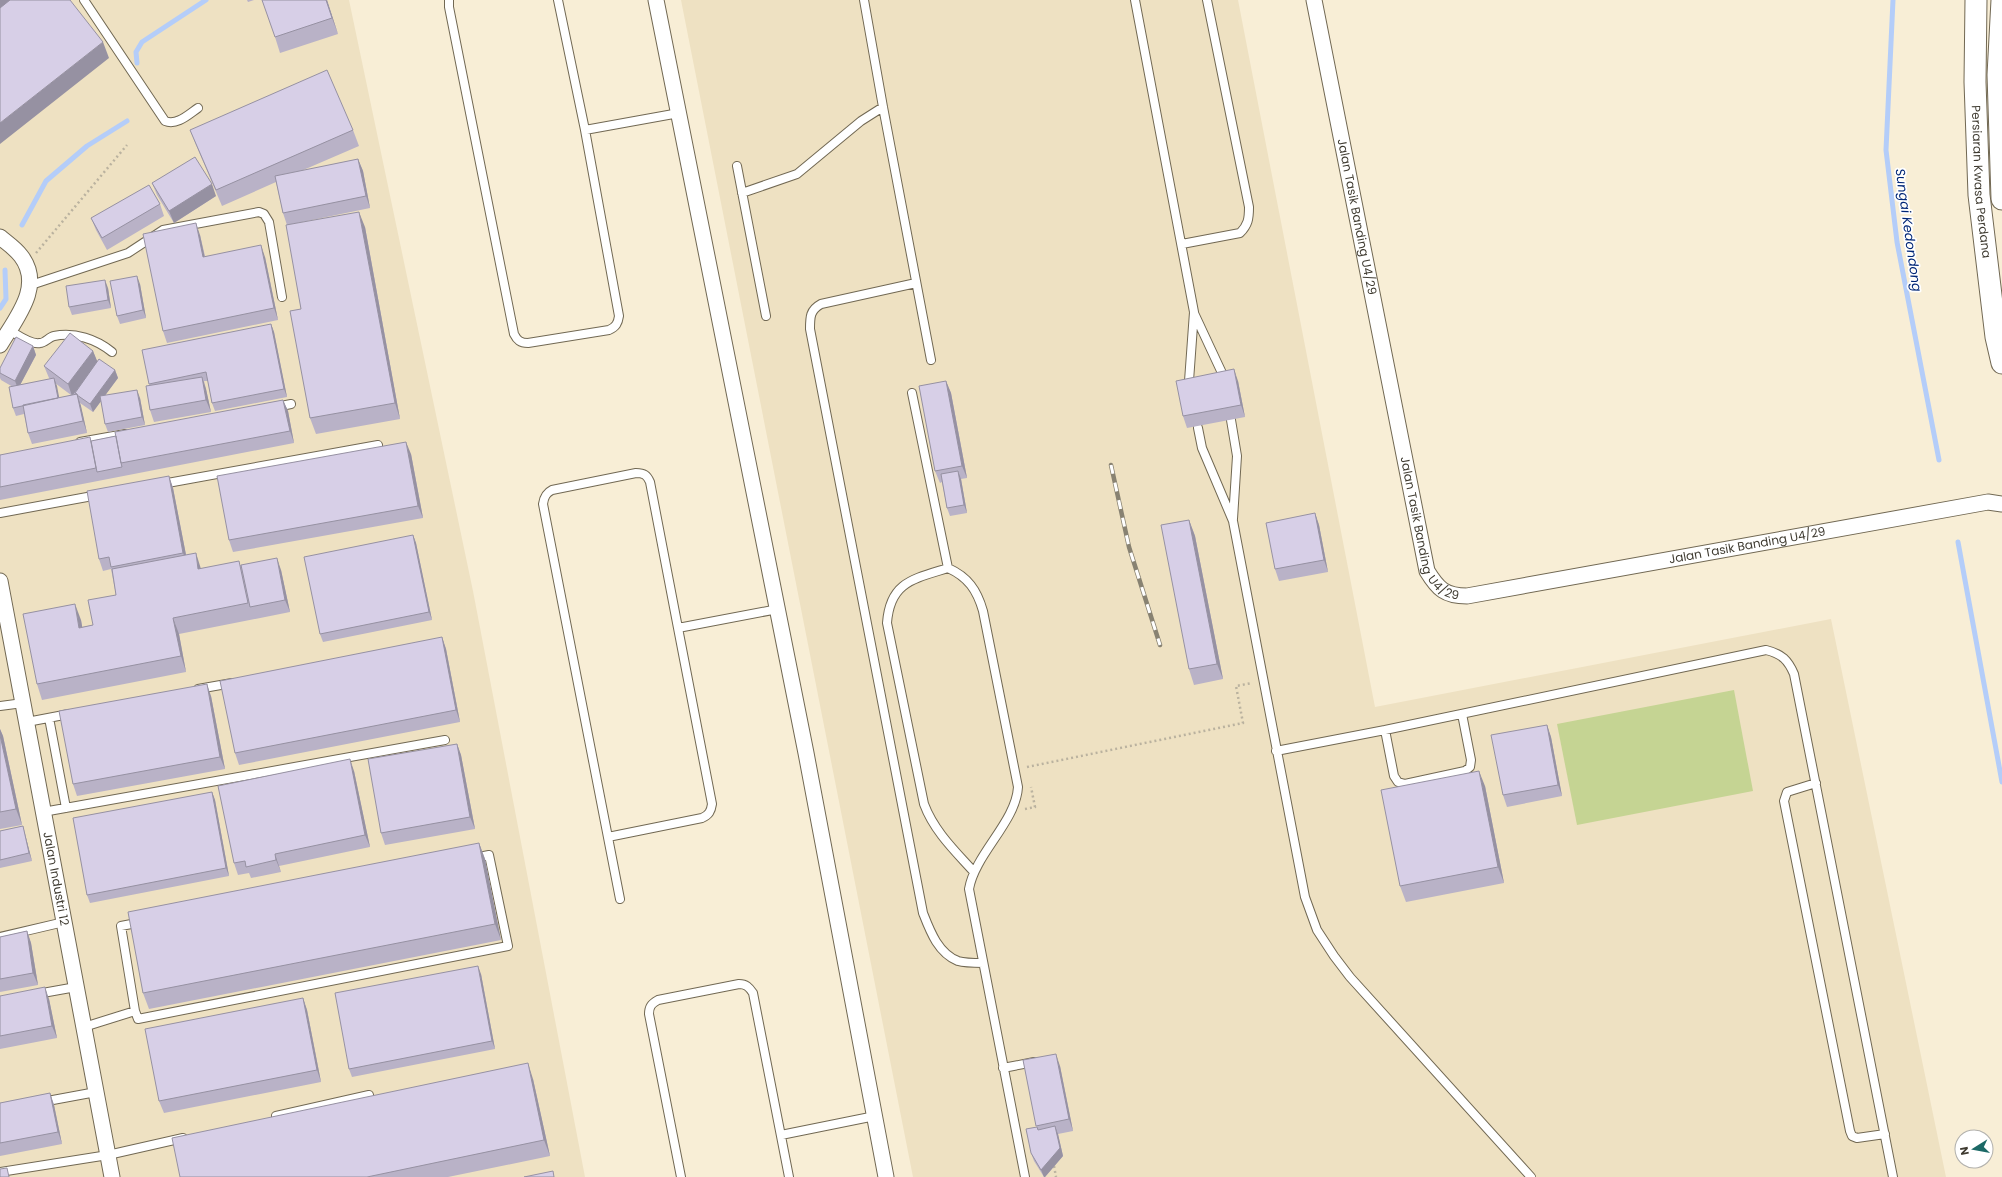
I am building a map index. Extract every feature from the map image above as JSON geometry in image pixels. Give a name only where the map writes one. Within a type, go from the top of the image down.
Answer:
[{"type":"main road","name":"Persiaran Kwasa Perdana","points":[[1976,0],[1975,82],[1979,195],[1996,337],[2002,363]]},
{"type":"main road","name":"Persiaran Kwasa Perdana","points":[[2002,0],[1998,76],[2002,199]]},
{"type":"street","points":[[656,0],[778,609],[886,1177]]},
{"type":"street","name":"Jalan Tasik Banding U4/29","points":[[1314,0],[1427,571],[1434,582],[1442,590],[1453,596],[1467,596],[1995,503],[2002,491]]},
{"type":"street","points":[[0,237],[20,254],[27,265],[31,285],[27,298],[0,345]]},
{"type":"street","name":"Jalan Industri 12","points":[[0,581],[112,1177]]},
{"type":"lane","points":[[84,0],[165,121],[178,121],[198,108]]},
{"type":"lane","points":[[449,0],[514,334],[516,339],[522,343],[609,330],[618,322],[619,316],[585,130],[558,0]]},
{"type":"lane","points":[[864,0],[931,360]]},
{"type":"lane","points":[[1135,0],[1194,312],[1189,381],[1191,390]]},
{"type":"lane","points":[[1182,244],[1240,233],[1246,226],[1249,219],[1249,207],[1207,0]]},
{"type":"lane","points":[[742,193],[797,174],[861,121],[883,106]]},
{"type":"lane","points":[[585,130],[679,113]]},
{"type":"lane","points":[[737,166],[766,316]]},
{"type":"lane","points":[[31,285],[128,253],[163,230],[259,212],[264,214],[269,222],[282,297]]},
{"type":"lane","points":[[916,283],[821,304],[813,308],[810,315],[810,329],[923,913],[932,936],[944,952],[958,961],[983,963]]},
{"type":"lane","points":[[1194,312],[1222,373],[1223,383]]},
{"type":"lane","points":[[9,330],[34,343],[40,344],[52,336],[70,335],[88,338],[112,352]]},
{"type":"lane","points":[[912,393],[948,568],[968,580],[984,611],[1018,787],[1014,804],[974,872],[970,881],[970,894],[1025,1177]]},
{"type":"lane","points":[[268,409],[291,404]]},
{"type":"lane","points":[[1231,420],[1237,456],[1232,521]]},
{"type":"lane","points":[[1198,428],[1202,448],[1232,521],[1305,897],[1317,930],[1350,977],[1531,1177]]},
{"type":"lane","points":[[71,444],[134,432]]},
{"type":"lane","points":[[150,486],[378,445]]},
{"type":"lane","points":[[608,837],[702,818],[708,815],[711,810],[710,796],[650,482],[648,477],[642,473],[636,472],[552,490],[547,493],[543,504],[620,899]]},
{"type":"lane","points":[[0,513],[110,493]]},
{"type":"lane","points":[[948,568],[904,584],[895,594],[889,606],[888,623],[924,804],[936,830],[974,872]]},
{"type":"lane","points":[[678,628],[778,609]]},
{"type":"lane","points":[[1276,751],[1385,730],[1766,650],[1783,656],[1790,663],[1794,674],[1893,1177]]},
{"type":"lane","points":[[190,691],[237,682]]},
{"type":"lane","points":[[0,706],[23,703]]},
{"type":"lane","points":[[26,722],[80,712]]},
{"type":"lane","points":[[1385,730],[1394,776],[1398,782],[1405,784],[1465,771],[1470,767],[1471,760],[1462,714]]},
{"type":"lane","points":[[49,718],[66,808]]},
{"type":"lane","points":[[43,812],[445,740]]},
{"type":"lane","points":[[1816,783],[1787,792],[1785,796],[1786,809],[1850,1131],[1852,1136],[1857,1138],[1885,1134]]},
{"type":"lane","points":[[489,855],[508,946],[138,1019],[135,1011],[121,926],[489,855]]},
{"type":"lane","points":[[0,938],[64,922]]},
{"type":"lane","points":[[681,1177],[649,1008],[652,1003],[658,1000],[739,984],[745,984],[753,993],[789,1177]]},
{"type":"lane","points":[[30,995],[76,987]]},
{"type":"lane","points":[[84,1027],[135,1011]]},
{"type":"lane","points":[[1004,1068],[1042,1060]]},
{"type":"lane","points":[[37,1103],[96,1092]]},
{"type":"lane","points":[[269,1118],[369,1095]]},
{"type":"lane","points":[[781,1135],[874,1116]]},
{"type":"lane","points":[[0,1172],[108,1155],[192,1135]]},
{"type":"path","points":[[27,265],[127,145]]},
{"type":"path","points":[[1027,766],[1243,723],[1236,686],[1262,680]]},
{"type":"path","points":[[1054,1166],[1056,1177]]},
{"type":"shaded area","points":[[0,0],[349,0],[473,591],[585,1177],[0,1177]]},
{"type":"shaded area","points":[[681,0],[1238,0],[1375,707],[1831,619],[1946,1177],[913,1177]]},
{"type":"green space","points":[[1734,690],[1753,791],[1577,825],[1557,724]]},
{"type":"building","points":[[10,0],[70,0],[103,42],[0,123],[0,8]]},
{"type":"building","points":[[262,0],[326,0],[332,18],[275,37]]},
{"type":"building","points":[[327,70],[353,130],[216,190],[190,130]]},
{"type":"building","points":[[195,157],[212,184],[169,211],[152,183]]},
{"type":"building","points":[[358,159],[366,196],[283,213],[275,176]]},
{"type":"building","points":[[149,185],[160,204],[102,238],[91,218]]},
{"type":"building","points":[[359,212],[395,403],[310,418],[290,311],[301,309],[286,225]]},
{"type":"building","points":[[196,223],[203,257],[261,245],[274,308],[163,331],[143,234]]},
{"type":"building","points":[[137,276],[143,310],[117,316],[110,281]]},
{"type":"building","points":[[105,280],[108,300],[69,307],[66,286]]},
{"type":"building","points":[[271,324],[284,389],[212,403],[206,372],[149,384],[142,350]]},
{"type":"building","points":[[70,333],[93,351],[68,384],[44,366]]},
{"type":"building","points":[[16,337],[33,346],[15,381],[0,373],[0,368]]},
{"type":"building","points":[[99,359],[115,370],[90,404],[75,393]]},
{"type":"building","points":[[1234,369],[1241,405],[1183,416],[1176,381]]},
{"type":"building","points":[[202,377],[206,400],[150,410],[146,386]]},
{"type":"building","points":[[54,378],[58,398],[13,408],[9,387]]},
{"type":"building","points":[[946,381],[962,466],[935,471],[919,386]]},
{"type":"building","points":[[137,390],[142,417],[105,424],[100,396]]},
{"type":"building","points":[[77,394],[83,421],[28,433],[23,405]]},
{"type":"building","points":[[283,400],[290,431],[121,463],[115,432]]},
{"type":"building","points":[[116,436],[122,467],[97,472],[91,441]]},
{"type":"building","points":[[90,437],[96,468],[0,487],[0,455]]},
{"type":"building","points":[[406,442],[418,506],[229,540],[217,476]]},
{"type":"building","points":[[958,471],[964,505],[947,508],[941,474]]},
{"type":"building","points":[[169,476],[183,553],[111,567],[109,557],[99,559],[87,491]]},
{"type":"building","points":[[1315,513],[1324,560],[1275,569],[1266,523]]},
{"type":"building","points":[[1189,520],[1217,664],[1189,669],[1161,525]]},
{"type":"building","points":[[413,535],[429,612],[320,634],[304,557]]},
{"type":"building","points":[[196,553],[198,569],[239,561],[248,603],[173,618],[181,656],[37,684],[23,614],[75,604],[79,628],[93,625],[88,600],[116,595],[112,569]]},
{"type":"building","points":[[277,558],[285,600],[250,607],[241,565]]},
{"type":"building","points":[[442,637],[456,710],[235,753],[220,681]]},
{"type":"building","points":[[207,684],[220,757],[73,784],[59,711]]},
{"type":"building","points":[[1547,725],[1558,785],[1503,795],[1491,735]]},
{"type":"building","points":[[0,735],[16,809],[0,812]]},
{"type":"building","points":[[457,744],[470,817],[381,833],[368,759]]},
{"type":"building","points":[[350,759],[365,835],[275,854],[276,860],[246,867],[245,861],[234,863],[218,786]]},
{"type":"building","points":[[1479,771],[1498,867],[1400,886],[1381,790]]},
{"type":"building","points":[[212,792],[226,868],[87,895],[73,818]]},
{"type":"building","points":[[23,826],[29,853],[0,860],[0,831]]},
{"type":"building","points":[[479,843],[495,924],[143,993],[128,912]]},
{"type":"building","points":[[27,931],[33,973],[0,979],[0,937]]},
{"type":"building","points":[[478,966],[492,1041],[349,1069],[335,993]]},
{"type":"building","points":[[45,987],[52,1026],[0,1036],[0,996]]},
{"type":"building","points":[[303,998],[317,1070],[159,1101],[145,1029]]},
{"type":"building","points":[[1056,1054],[1069,1119],[1036,1126],[1023,1060]]},
{"type":"building","points":[[528,1063],[544,1140],[367,1177],[180,1177],[172,1138]]},
{"type":"building","points":[[50,1093],[58,1132],[0,1143],[0,1103]]},
{"type":"building","points":[[1055,1126],[1060,1148],[1041,1170],[1031,1153],[1026,1129],[1037,1127],[1038,1130]]},
{"type":"building","points":[[7,1168],[9,1177],[0,1177],[0,1169]]},
{"type":"building","points":[[553,1171],[554,1177],[524,1177]]},
{"type":"waterway","points":[[137,63],[136,52],[142,42],[206,0]]},
{"type":"waterway","name":"Sungai Kedondong","points":[[1893,0],[1886,150],[1897,242],[1939,460]]},
{"type":"waterway","points":[[22,225],[46,181],[87,146],[127,121]]},
{"type":"waterway","points":[[0,308],[6,299],[5,270]]},
{"type":"waterway","name":"Sungai Kedondong","points":[[1958,542],[2002,782]]},
{"type":"railway","points":[[1111,465],[1129,547],[1160,645]]}]
